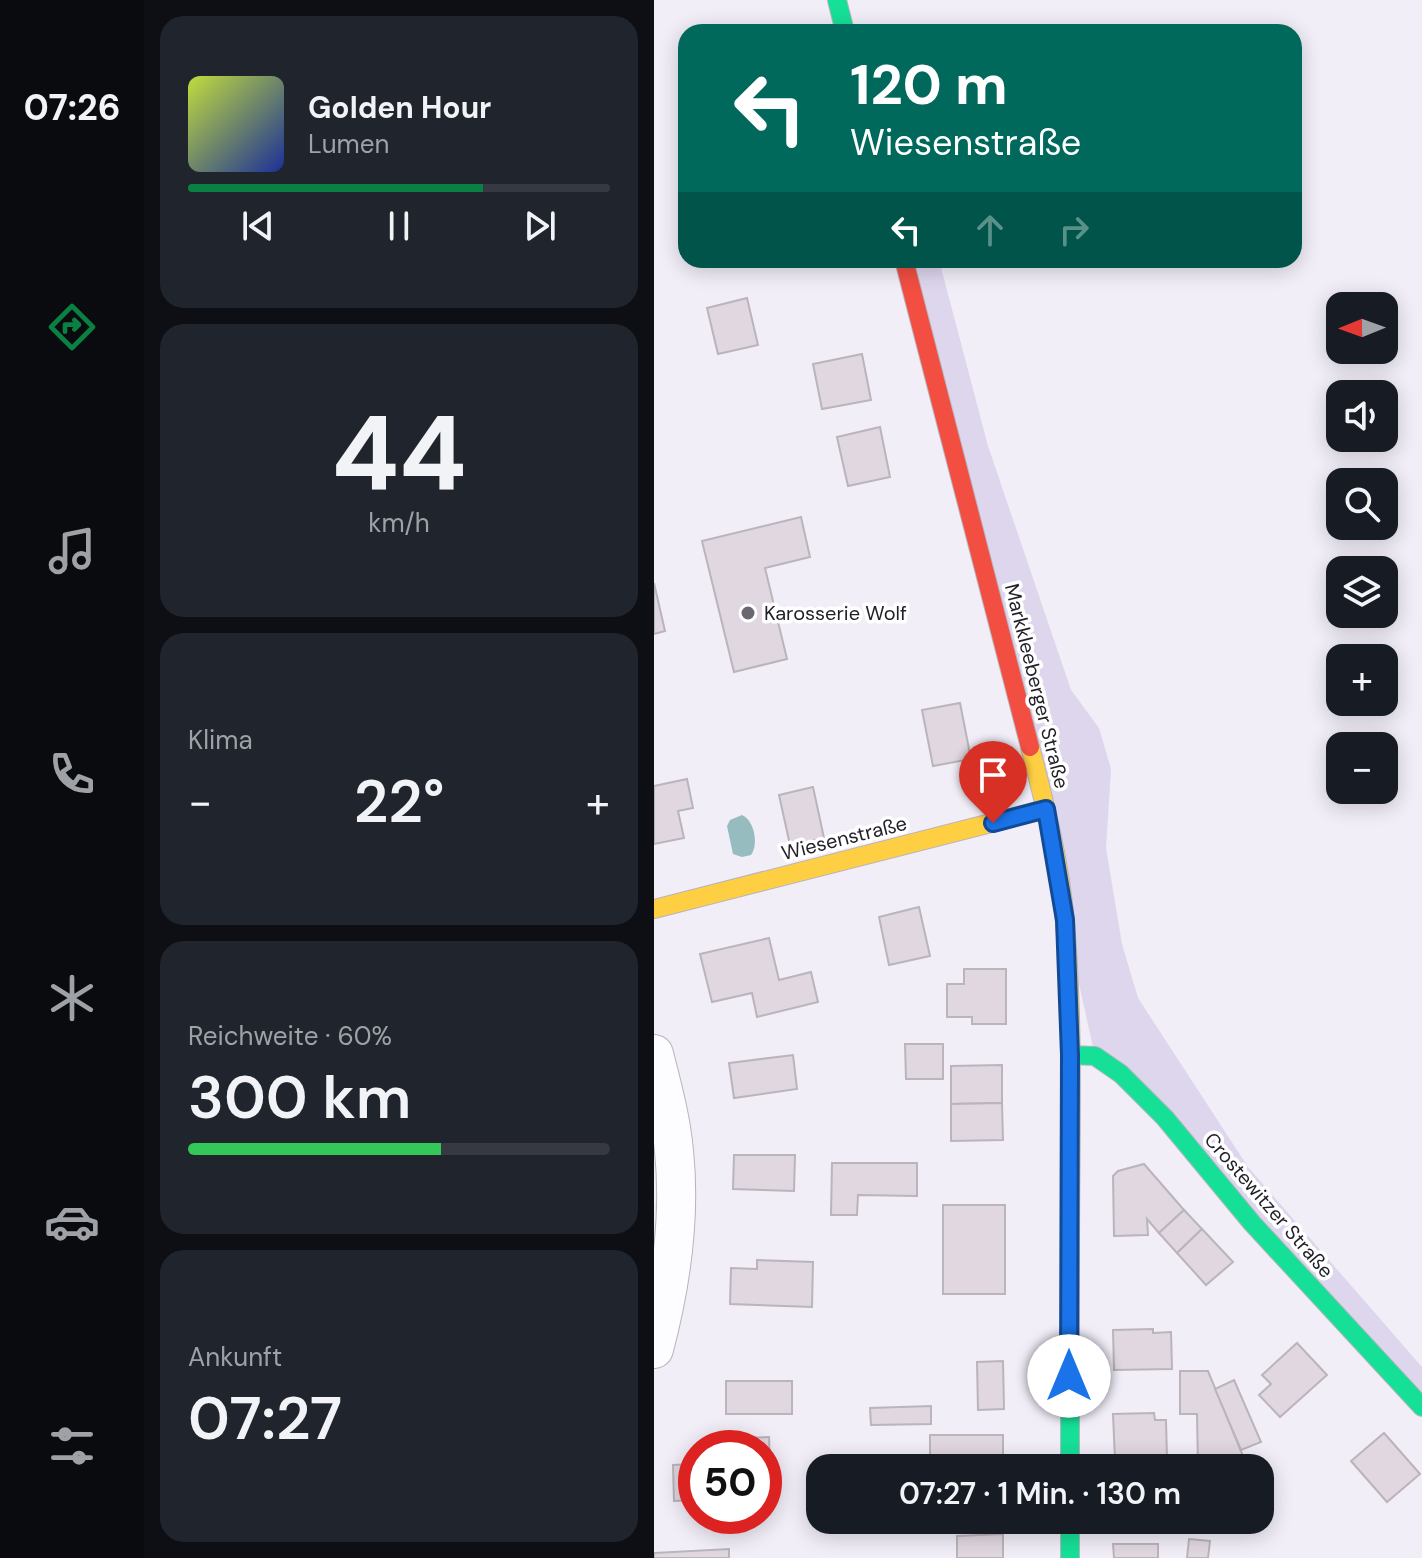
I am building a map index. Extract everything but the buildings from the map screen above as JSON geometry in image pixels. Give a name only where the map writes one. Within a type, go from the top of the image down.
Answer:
[{"type":"main road","points":[[837,0],[843,24]]},
{"type":"main road","name":"Markkleeberger Straße","points":[[906,268],[1046,809],[1065,920],[1070,1055],[1070,1454]]},
{"type":"main road","name":"Wiesenstraße","points":[[654,909],[1046,809]]},
{"type":"main road","name":"Crostewitzer Straße","points":[[1070,1055],[1095,1056],[1121,1074],[1165,1118],[1252,1223],[1422,1407]]},
{"type":"main road","points":[[1070,1534],[1070,1558]]},
{"type":"street","points":[[654,1054],[675,1152],[676,1208],[670,1287],[654,1349]]},
{"type":"shaded area","points":[[906,268],[941,268],[988,446],[1071,690],[1099,728],[1111,769],[1106,848],[1122,944],[1138,998],[1248,1167],[1422,1367],[1422,1407],[1095,1056]]},
{"type":"water","points":[[742,815],[750,822],[755,839],[751,855],[742,857],[733,854],[727,826],[730,820]]},
{"type":"traffic: fast","points":[[837,0],[843,24]]},
{"type":"traffic: fast","points":[[1070,1055],[1095,1056],[1121,1074],[1165,1118],[1252,1223],[1422,1407]]},
{"type":"traffic: fast","points":[[1070,1247],[1070,1454]]},
{"type":"traffic: fast","points":[[1070,1534],[1070,1558]]},
{"type":"traffic: slow","points":[[1030,747],[1056,856],[1065,922],[1071,1043],[1070,1247]]},
{"type":"traffic: slow","points":[[654,909],[1046,809]]},
{"type":"traffic: jam","points":[[906,268],[1030,747]]},
{"type":"place","name":"Karosserie Wolf","points":[[748,613]]},
{"type":"route","points":[[993,823],[1046,809],[1065,920],[1070,1055],[1069,1376]]}]
